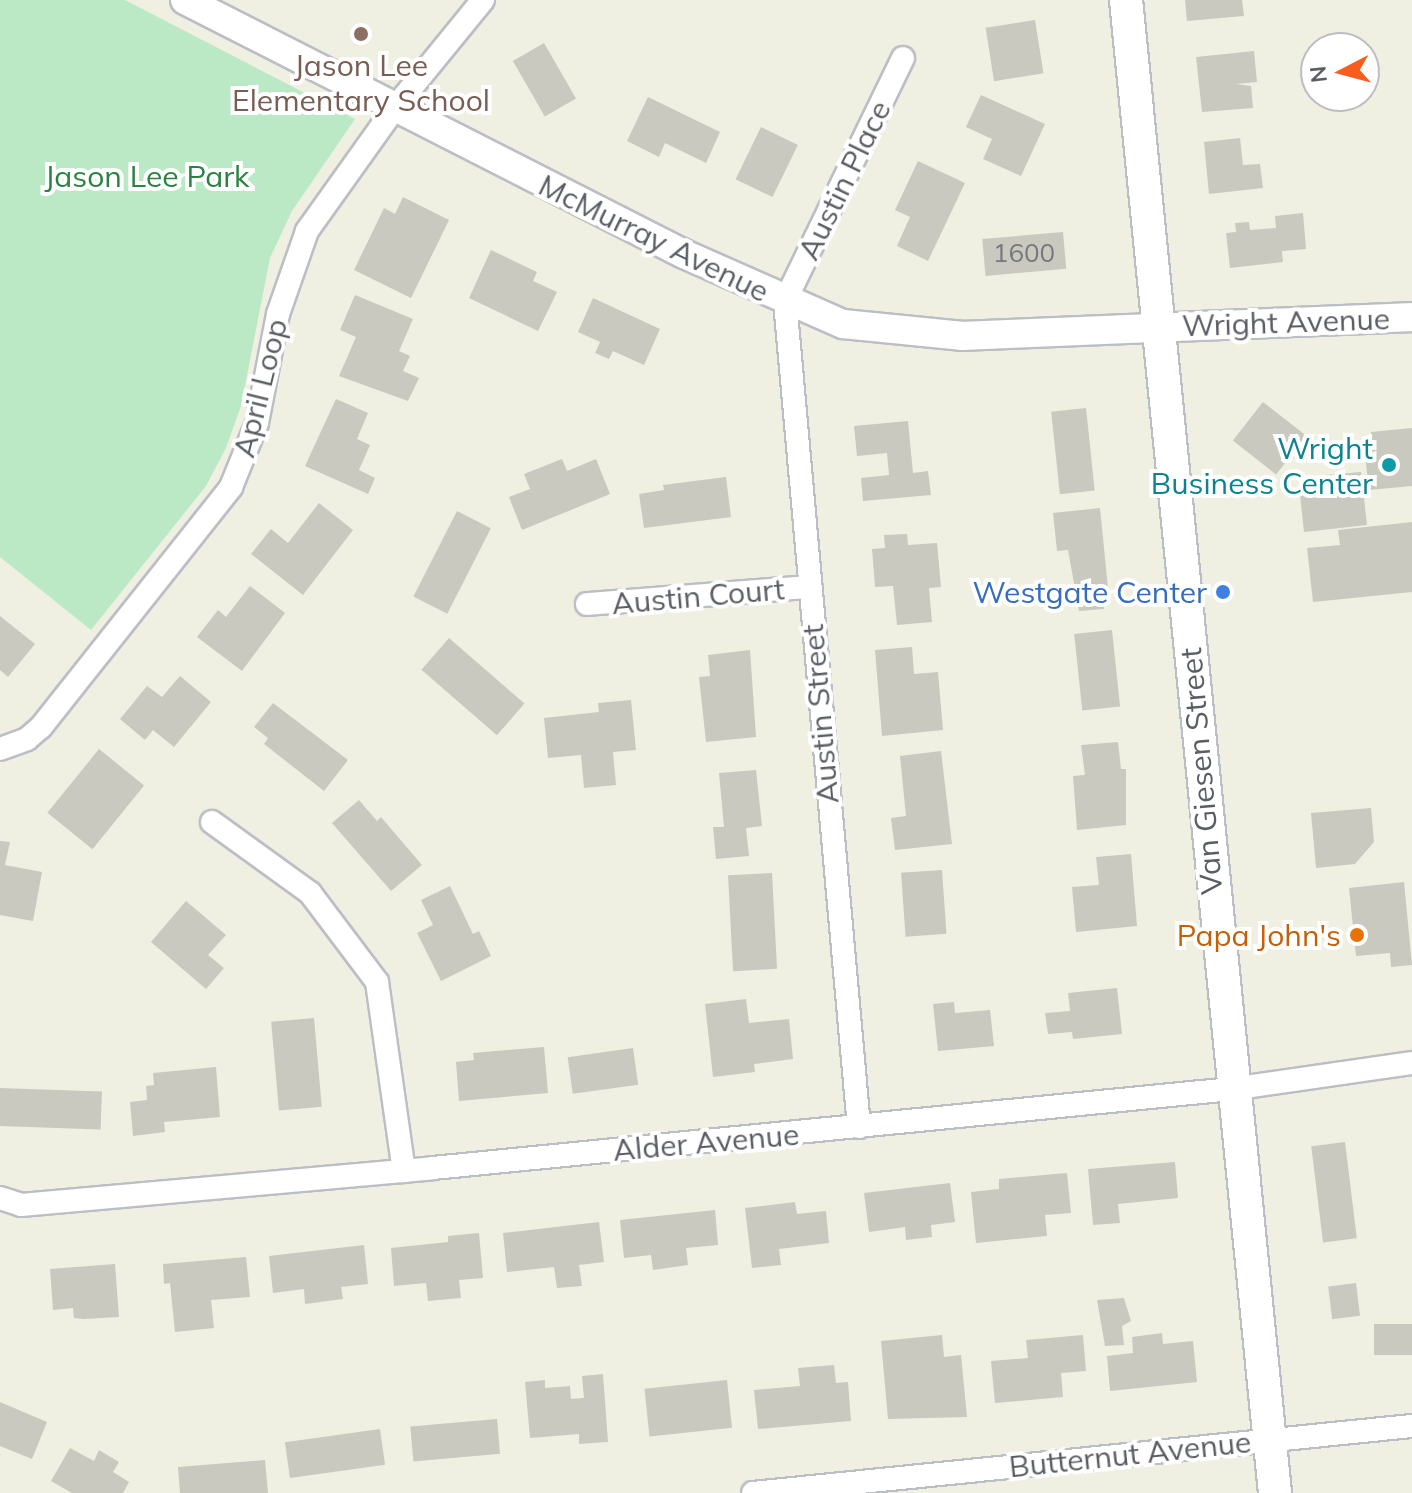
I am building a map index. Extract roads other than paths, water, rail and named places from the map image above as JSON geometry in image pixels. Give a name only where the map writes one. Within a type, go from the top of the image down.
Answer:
[{"type":"main road","name":"Van Giesen Street","points":[[1126,0],[1231,1089],[1275,1493]]},
{"type":"street","name":"McMurray Avenue","points":[[185,0],[394,109],[785,301],[843,324],[904,334],[963,336],[1160,328]]},
{"type":"street","name":"April Loop","points":[[0,749],[27,739],[41,727],[231,487],[257,423],[291,266],[327,199],[394,109],[483,0]]},
{"type":"street","name":"Austin Place","points":[[785,301],[903,58]]},
{"type":"street","name":"Austin Street","points":[[785,301],[808,587],[859,1127]]},
{"type":"street","name":"Wright Avenue","points":[[1160,328],[1412,317]]},
{"type":"street","name":"Austin Court","points":[[587,604],[808,587]]},
{"type":"street","points":[[212,822],[310,893],[377,982],[404,1171]]},
{"type":"street","name":"Alder Avenue","points":[[0,1198],[21,1205],[404,1171],[1231,1089],[1412,1063]]},
{"type":"street","name":"Butternut Avenue","points":[[753,1493],[1412,1426]]},
{"type":"place","name":"Jason Lee Elementary School","points":[[361,34]]},
{"type":"place","name":"Wright Business Center","points":[[1389,465]]},
{"type":"place","name":"Westgate Center","points":[[1223,592]]},
{"type":"place","name":"Papa John's","points":[[1357,935]]},
{"type":"park label","name":"Jason Lee Park","points":[[147,176]]}]
